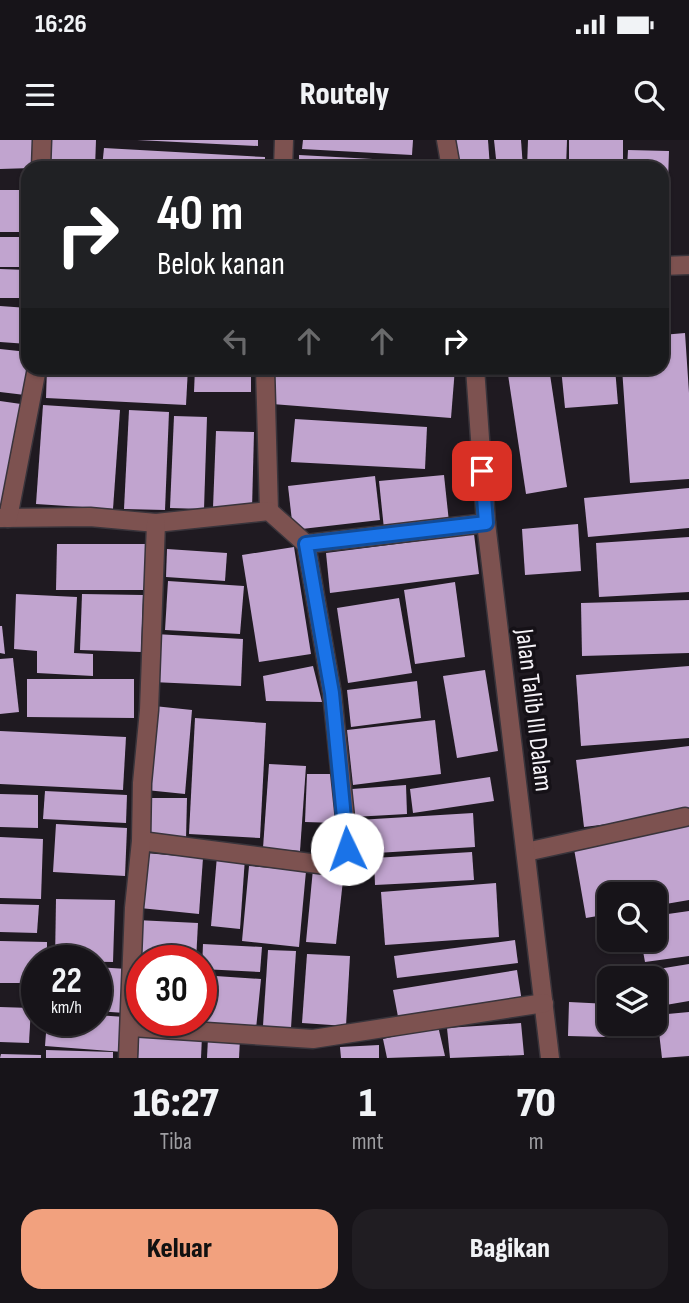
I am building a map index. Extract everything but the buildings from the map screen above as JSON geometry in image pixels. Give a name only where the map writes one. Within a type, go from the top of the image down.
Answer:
[{"type":"street","points":[[42,161],[43,140]]},
{"type":"street","points":[[283,161],[284,140]]},
{"type":"street","points":[[446,140],[450,161]]},
{"type":"street","points":[[669,265],[689,264]]},
{"type":"street","points":[[35,375],[4,518],[90,517],[156,523],[269,511]]},
{"type":"street","points":[[141,841],[326,865],[336,863],[347,849],[332,693],[306,544],[269,511],[265,375]]},
{"type":"street","name":"Jalan Talib III Dalam","points":[[475,375],[486,523],[550,1058]]},
{"type":"street","points":[[133,945],[141,841],[156,523]]},
{"type":"street","points":[[306,544],[486,523]]},
{"type":"street","points":[[526,852],[685,817]]},
{"type":"street","points":[[217,1033],[313,1039],[544,1003]]},
{"type":"street","points":[[128,1058],[130,1036]]},
{"type":"route","points":[[347,849],[332,693],[306,544],[486,523],[482,471]]}]
